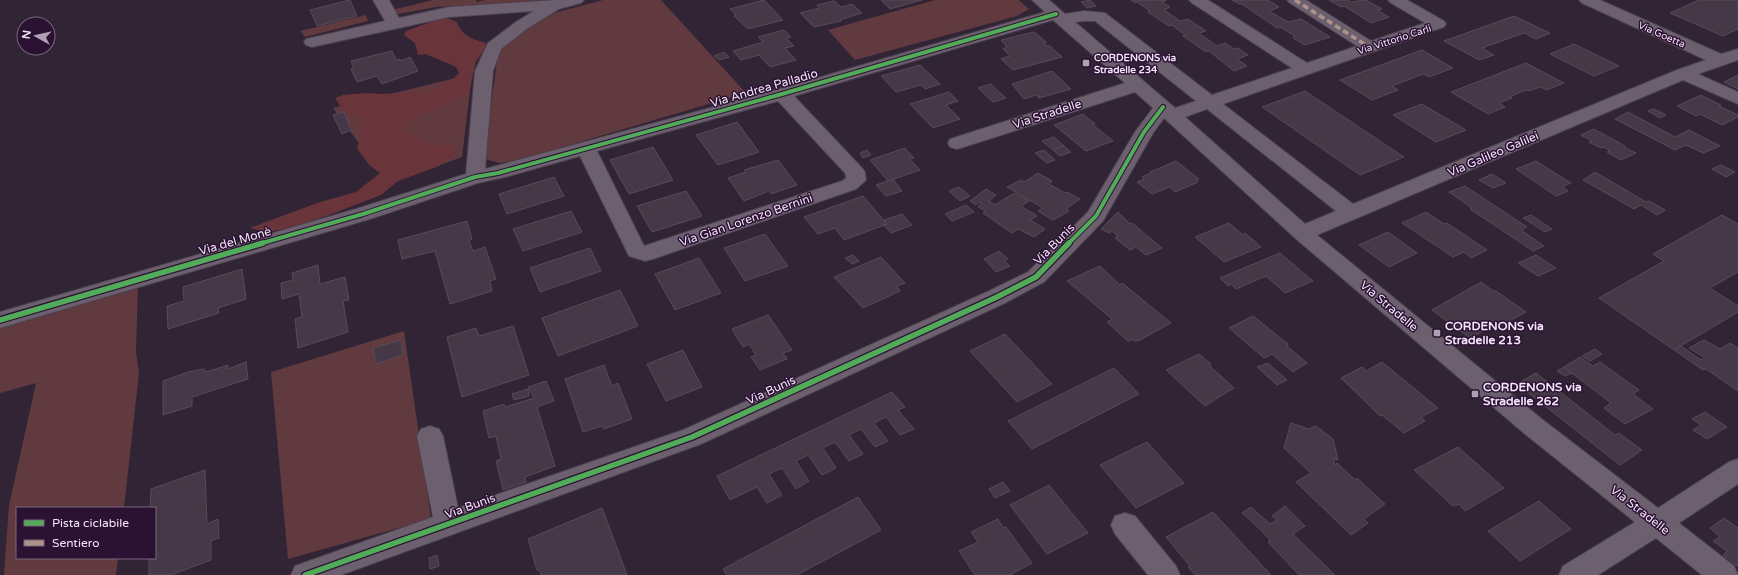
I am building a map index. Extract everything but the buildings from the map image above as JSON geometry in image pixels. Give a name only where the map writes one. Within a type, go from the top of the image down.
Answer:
[{"type":"street","points":[[381,0],[394,24]]},
{"type":"street","name":"Via Stradelle","points":[[1040,0],[1168,111],[1302,233],[1534,427],[1724,575]]},
{"type":"street","points":[[1197,0],[1304,69]]},
{"type":"street","points":[[1295,0],[1369,47]]},
{"type":"street","name":"Via Vittorio Carli","points":[[1168,111],[1209,102],[1438,24],[1396,0]]},
{"type":"street","name":"Via Goetta","points":[[1587,0],[1730,57]]},
{"type":"street","points":[[312,42],[449,12],[566,2]]},
{"type":"street","points":[[475,177],[484,71],[494,47],[522,25],[566,2]]},
{"type":"street","name":"Via Andrea Palladio","points":[[475,177],[498,173],[1059,17],[1099,16],[1351,213]]},
{"type":"street","name":"Via Galileo Galilei","points":[[1302,233],[1683,74],[1730,57]]},
{"type":"street","points":[[1683,74],[1738,99]]},
{"type":"street","name":"Via Stradelle","points":[[957,143],[1138,85]]},
{"type":"street","name":"Via Gian Lorenzo Bernini","points":[[586,148],[636,251],[645,254],[849,185],[856,180],[856,172],[782,94]]},
{"type":"street","name":"Via Bunis","points":[[305,575],[692,438],[997,297],[1036,277],[1096,216],[1144,132],[1168,111]]},
{"type":"street","name":"Via del Monè","points":[[0,320],[363,214],[475,177]]},
{"type":"street","points":[[430,436],[448,524]]},
{"type":"street","points":[[1573,575],[1657,523],[1738,470]]},
{"type":"street","points":[[1125,526],[1166,575]]},
{"type":"shaded area","points":[[433,0],[476,0],[477,2],[485,0],[539,0],[535,2],[436,7],[399,14],[392,10]]},
{"type":"shaded area","points":[[603,0],[661,0],[746,93],[522,159],[500,163],[484,159],[498,53],[511,38],[554,13]]},
{"type":"shaded area","points":[[935,0],[1019,0],[1029,9],[1017,16],[855,60],[828,30]]},
{"type":"shaded area","points":[[366,15],[368,21],[305,37],[300,31]]},
{"type":"shaded area","points":[[444,17],[457,22],[462,31],[468,36],[486,43],[485,49],[476,61],[469,92],[428,113],[415,117],[404,129],[416,138],[428,143],[455,146],[456,154],[439,166],[398,181],[381,195],[329,215],[297,226],[273,231],[262,231],[250,228],[317,203],[356,192],[380,173],[369,165],[357,148],[362,132],[358,115],[344,112],[335,98],[343,95],[366,93],[382,94],[433,91],[451,81],[459,73],[456,67],[426,54],[418,55],[415,43],[404,35],[406,31]]},
{"type":"shaded area","points":[[472,74],[462,157],[389,184],[333,108]]},
{"type":"shaded area","points":[[138,285],[136,353],[139,373],[124,507],[16,507],[16,559],[118,559],[116,575],[4,575],[9,505],[36,383],[0,393],[0,326]]},
{"type":"shaded area","points":[[404,331],[431,519],[288,559],[271,372]]},
{"type":"marked path","points":[[1295,0],[1369,47]]},
{"type":"cycle path","points":[[0,320],[363,214],[475,177],[498,173],[782,94],[1056,14]]},
{"type":"cycle path","points":[[305,575],[692,437],[997,297],[1036,277],[1096,216],[1144,132],[1163,107]]},
{"type":"place","name":"CORDENONS via Stradelle 234","points":[[1086,63]]},
{"type":"place","name":"CORDENONS via Stradelle 213","points":[[1437,333]]},
{"type":"place","name":"CORDENONS via Stradelle 262","points":[[1475,394]]}]
